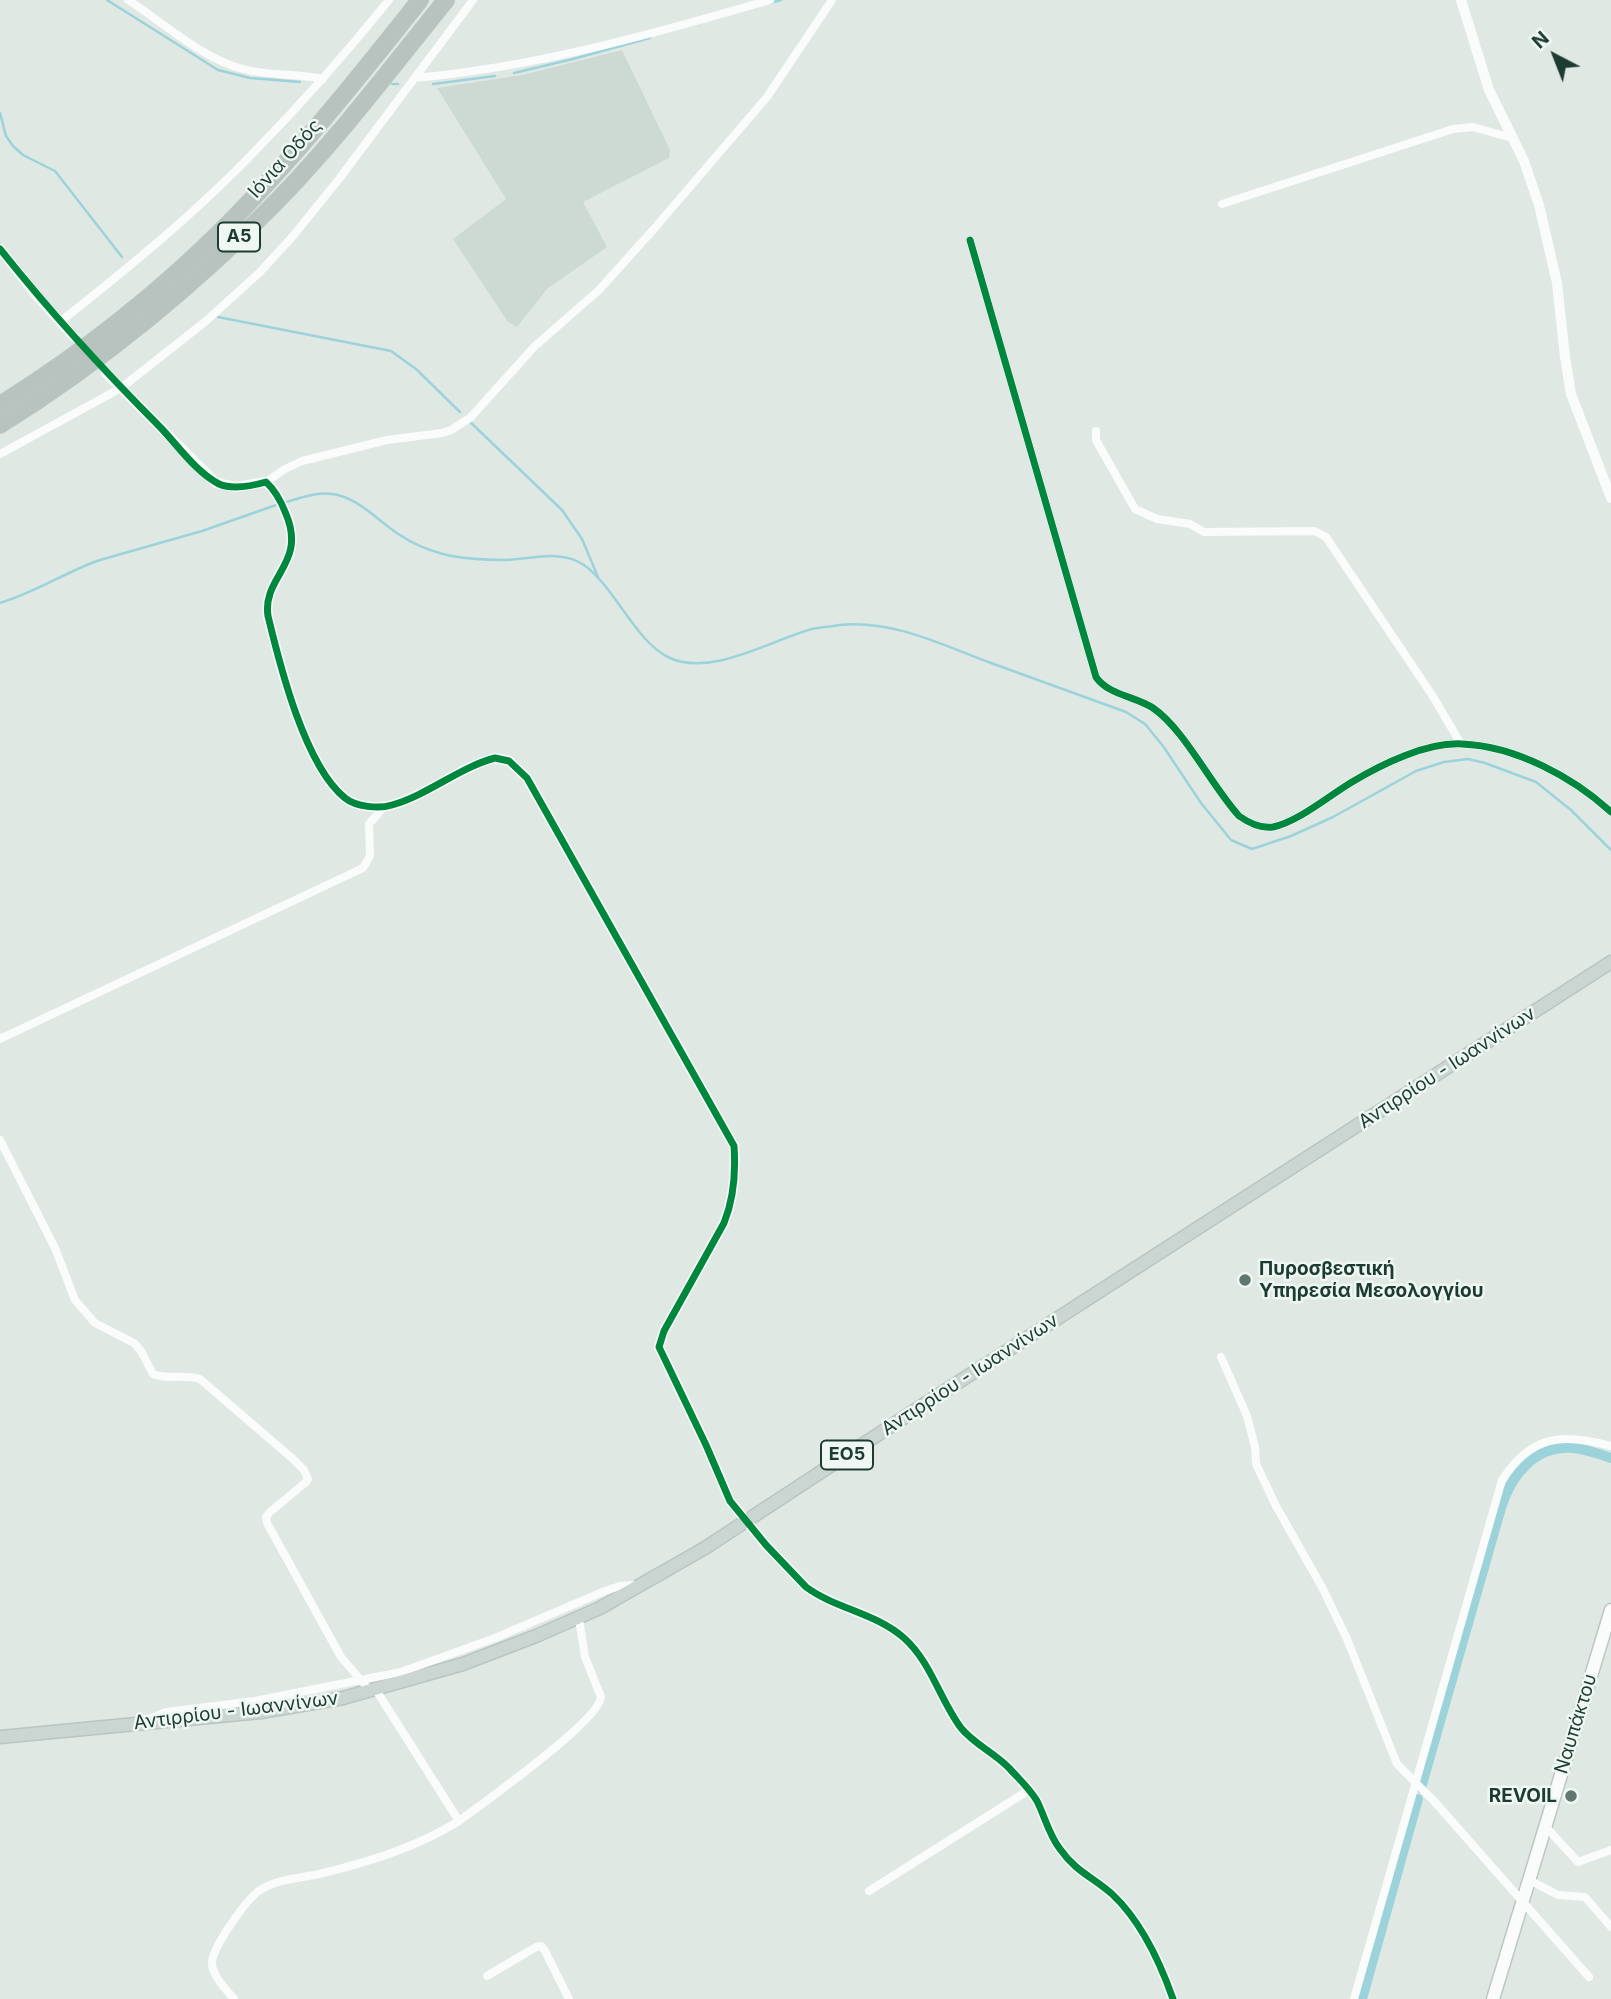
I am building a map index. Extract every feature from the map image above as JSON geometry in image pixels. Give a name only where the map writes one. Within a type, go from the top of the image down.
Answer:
[{"type":"highway","name":"Ιόνια Οδός","points":[[0,405],[97,338],[216,236],[287,161],[420,0]]},
{"type":"highway","name":"Ιόνια Οδός","points":[[0,425],[105,354],[216,260],[298,178],[446,0]]},
{"type":"main road","name":"Αντιρρίου - Ιωαννίνων","points":[[0,1737],[261,1712],[374,1691],[463,1664],[579,1619],[705,1549],[1611,962]]},
{"type":"main road","name":"Ναυπάκτου","points":[[1493,1999],[1610,1615]]},
{"type":"street","points":[[128,0],[197,47],[241,68],[268,74],[323,79]]},
{"type":"street","points":[[60,322],[133,264],[256,150],[323,79],[388,0]]},
{"type":"street","points":[[0,454],[121,388],[206,321],[259,273],[293,236],[473,0]]},
{"type":"street","points":[[415,78],[506,67],[552,58],[770,0]]},
{"type":"street","points":[[106,373],[203,471],[216,482],[236,487],[266,482],[302,461],[387,440],[442,433],[470,418],[535,346],[599,290],[749,119],[789,66],[832,0]]},
{"type":"street","points":[[1461,0],[1489,90],[1531,180],[1549,243],[1557,284],[1571,394],[1611,498]]},
{"type":"street","points":[[1222,204],[1453,129],[1472,127],[1512,138]]},
{"type":"street","points":[[970,240],[1098,681],[1162,715],[1227,803],[1248,823],[1274,827],[1291,820],[1353,781],[1406,754],[1461,744],[1496,750],[1545,767],[1565,777],[1611,812]]},
{"type":"street","points":[[0,249],[74,337]]},
{"type":"street","points":[[1096,431],[1096,440],[1131,504],[1146,515],[1189,524],[1204,532],[1314,531],[1326,537],[1418,673],[1461,744]]},
{"type":"street","points":[[266,482],[279,497],[293,530],[286,564],[268,598],[267,607],[295,709],[320,766],[340,793],[351,802],[384,807],[415,796],[490,760],[500,758],[509,761],[523,773],[734,1146],[735,1179],[730,1208],[664,1331],[659,1347],[726,1493],[745,1521],[806,1587],[817,1595],[885,1625],[904,1638],[917,1652],[962,1728],[977,1744],[1004,1764],[1029,1790],[1060,1850],[1081,1873],[1113,1896],[1139,1926],[1173,1999]]},
{"type":"street","points":[[0,1039],[363,868],[370,856],[369,824],[384,807]]},
{"type":"street","points":[[0,1140],[55,1248],[71,1292],[89,1318],[134,1343],[153,1374],[200,1379],[307,1474],[305,1483],[270,1512],[266,1517],[267,1523],[341,1657],[360,1681],[374,1691],[459,1821]]},
{"type":"street","points":[[1221,1357],[1247,1416],[1255,1447],[1256,1464],[1347,1639],[1396,1765],[1434,1801],[1589,1977]]},
{"type":"street","points":[[1354,1999],[1502,1480],[1519,1461],[1546,1441],[1573,1437],[1611,1446]]},
{"type":"street","points":[[139,1724],[166,1712],[255,1701],[401,1672],[433,1662],[605,1591],[620,1586],[644,1585]]},
{"type":"street","points":[[234,1999],[214,1972],[212,1959],[240,1909],[256,1892],[285,1881],[320,1874],[403,1850],[459,1821],[587,1720],[600,1704],[601,1697],[583,1650],[579,1619]]},
{"type":"street","points":[[869,1891],[976,1826],[1029,1790]]},
{"type":"street","points":[[1545,1825],[1578,1862],[1611,1850]]},
{"type":"street","points":[[1529,1880],[1558,1895],[1585,1897],[1611,1927]]},
{"type":"street","points":[[487,1976],[541,1946],[569,1999]]},
{"type":"shaded area","points":[[622,50],[670,150],[669,158],[583,202],[607,247],[547,289],[517,327],[508,322],[453,239],[506,199],[437,88],[522,75]]},
{"type":"waterway","points":[[107,0],[218,70],[250,78],[300,82]]},
{"type":"waterway","points":[[770,3],[781,0]]},
{"type":"waterway","points":[[514,73],[650,38]]},
{"type":"waterway","points":[[433,84],[495,76]]},
{"type":"waterway","points":[[392,84],[398,84]]},
{"type":"waterway","points":[[0,113],[6,136],[13,146],[23,155],[55,171],[122,257]]},
{"type":"waterway","points":[[218,317],[391,351],[416,369],[460,412]]},
{"type":"waterway","points":[[468,420],[562,510],[582,539],[598,577]]},
{"type":"waterway","points":[[286,502],[320,494],[342,496],[410,541],[451,556],[506,560],[556,556],[575,560],[584,565],[606,587],[636,628],[658,651],[686,663],[723,660],[812,629],[839,625],[878,626],[935,641],[1126,712],[1145,724],[1231,840],[1252,849],[1291,836],[1333,817],[1416,771],[1444,762],[1468,759],[1536,782],[1571,810],[1611,850]]},
{"type":"waterway","points":[[0,603],[100,560],[202,531],[279,504]]},
{"type":"waterway","points":[[1421,1788],[1501,1508],[1511,1484],[1526,1464],[1547,1451],[1573,1448],[1611,1458]]},
{"type":"waterway","points":[[1362,1999],[1418,1799]]},
{"type":"cycle path","points":[[970,240],[1096,677],[1107,688],[1146,704],[1164,717],[1176,729],[1239,816],[1264,827],[1283,824],[1377,768],[1420,750],[1448,744],[1482,746],[1522,757],[1579,787],[1611,812]]},
{"type":"cycle path","points":[[0,249],[78,341],[203,473],[219,484],[230,487],[266,482],[278,496],[291,531],[291,545],[288,558],[271,590],[268,616],[279,661],[306,740],[331,783],[345,798],[368,806],[392,805],[495,758],[509,761],[527,778],[734,1146],[734,1186],[724,1223],[664,1331],[659,1347],[730,1501],[766,1545],[806,1587],[830,1601],[881,1623],[904,1638],[913,1648],[961,1728],[1004,1763],[1024,1784],[1037,1801],[1056,1844],[1066,1857],[1112,1894],[1141,1929],[1173,1999]]},
{"type":"place","name":"Πυροσβεστική Υπηρεσία Μεσολογγίου","points":[[1245,1280]]},
{"type":"place","name":"REVOIL","points":[[1571,1796]]}]
